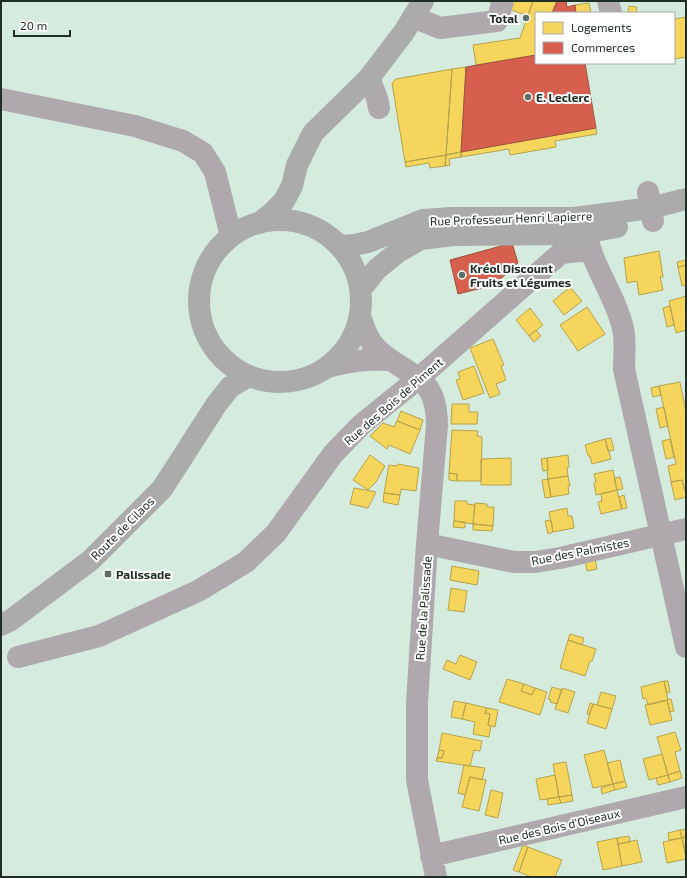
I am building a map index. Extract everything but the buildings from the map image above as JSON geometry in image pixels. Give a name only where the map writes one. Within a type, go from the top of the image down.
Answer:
[{"type":"main road","points":[[258,223],[272,213],[284,201],[292,186],[297,165],[313,133],[369,78],[404,32],[418,9]]},
{"type":"main road","points":[[292,186],[300,213],[307,225]]},
{"type":"main road","name":"Rue Professeur Henri Lapierre","points":[[361,289],[377,268],[398,252],[421,239],[453,234],[587,233],[651,207],[686,199]]},
{"type":"main road","name":"Rue Professeur Henri Lapierre","points":[[651,207],[686,213]]},
{"type":"main road","name":"Rue Professeur Henri Lapierre","points":[[340,246],[368,242],[423,220],[451,218],[508,219],[587,233]]},
{"type":"main road","points":[[273,220],[288,220],[307,225],[325,233],[340,246],[353,266],[361,289],[362,303],[360,316],[352,338],[342,354],[328,367],[313,375],[298,380],[265,381],[249,376],[232,367],[219,354],[205,332],[199,306],[200,293],[202,280],[213,256],[231,236],[244,228],[258,223],[273,220]]},
{"type":"main road","name":"Route de Cilaos","points":[[216,405],[221,371],[219,354]]},
{"type":"main road","name":"Route de Cilaos","points":[[1,625],[11,620],[91,560],[162,489],[216,405],[230,387],[249,376]]},
{"type":"street","points":[[418,9],[440,28],[497,21],[503,1]]},
{"type":"street","points":[[608,1],[611,12]]},
{"type":"street","points":[[369,78],[377,98],[379,108]]},
{"type":"street","points":[[1,99],[135,126],[182,141],[203,153],[215,172],[231,236]]},
{"type":"street","points":[[587,233],[623,329],[624,369],[686,647]]},
{"type":"street","name":"Rue des Bois de Piment","points":[[18,658],[99,636],[198,591],[246,562],[276,533],[338,449],[361,425],[420,378],[561,253],[587,233]]},
{"type":"street","name":"Rue de la Palissade","points":[[360,316],[366,333],[376,348],[390,360],[420,378],[428,388],[437,412],[417,703],[417,780],[436,877]]},
{"type":"street","name":"Rue de la Palissade","points":[[328,367],[348,361],[368,359],[390,360]]},
{"type":"street","name":"Rue des Palmistes","points":[[427,544],[514,562],[535,562],[560,558],[686,529]]},
{"type":"street","name":"Rue des Bois d'Oiseaux","points":[[431,856],[686,797]]},
{"type":"place","name":"Total","points":[[526,18]]},
{"type":"place","name":"E. Leclerc","points":[[528,97]]},
{"type":"place","name":"Kréol Discount Fruits et Légumes","points":[[462,275]]},
{"type":"place","name":"Palissade","points":[[108,574]]}]
